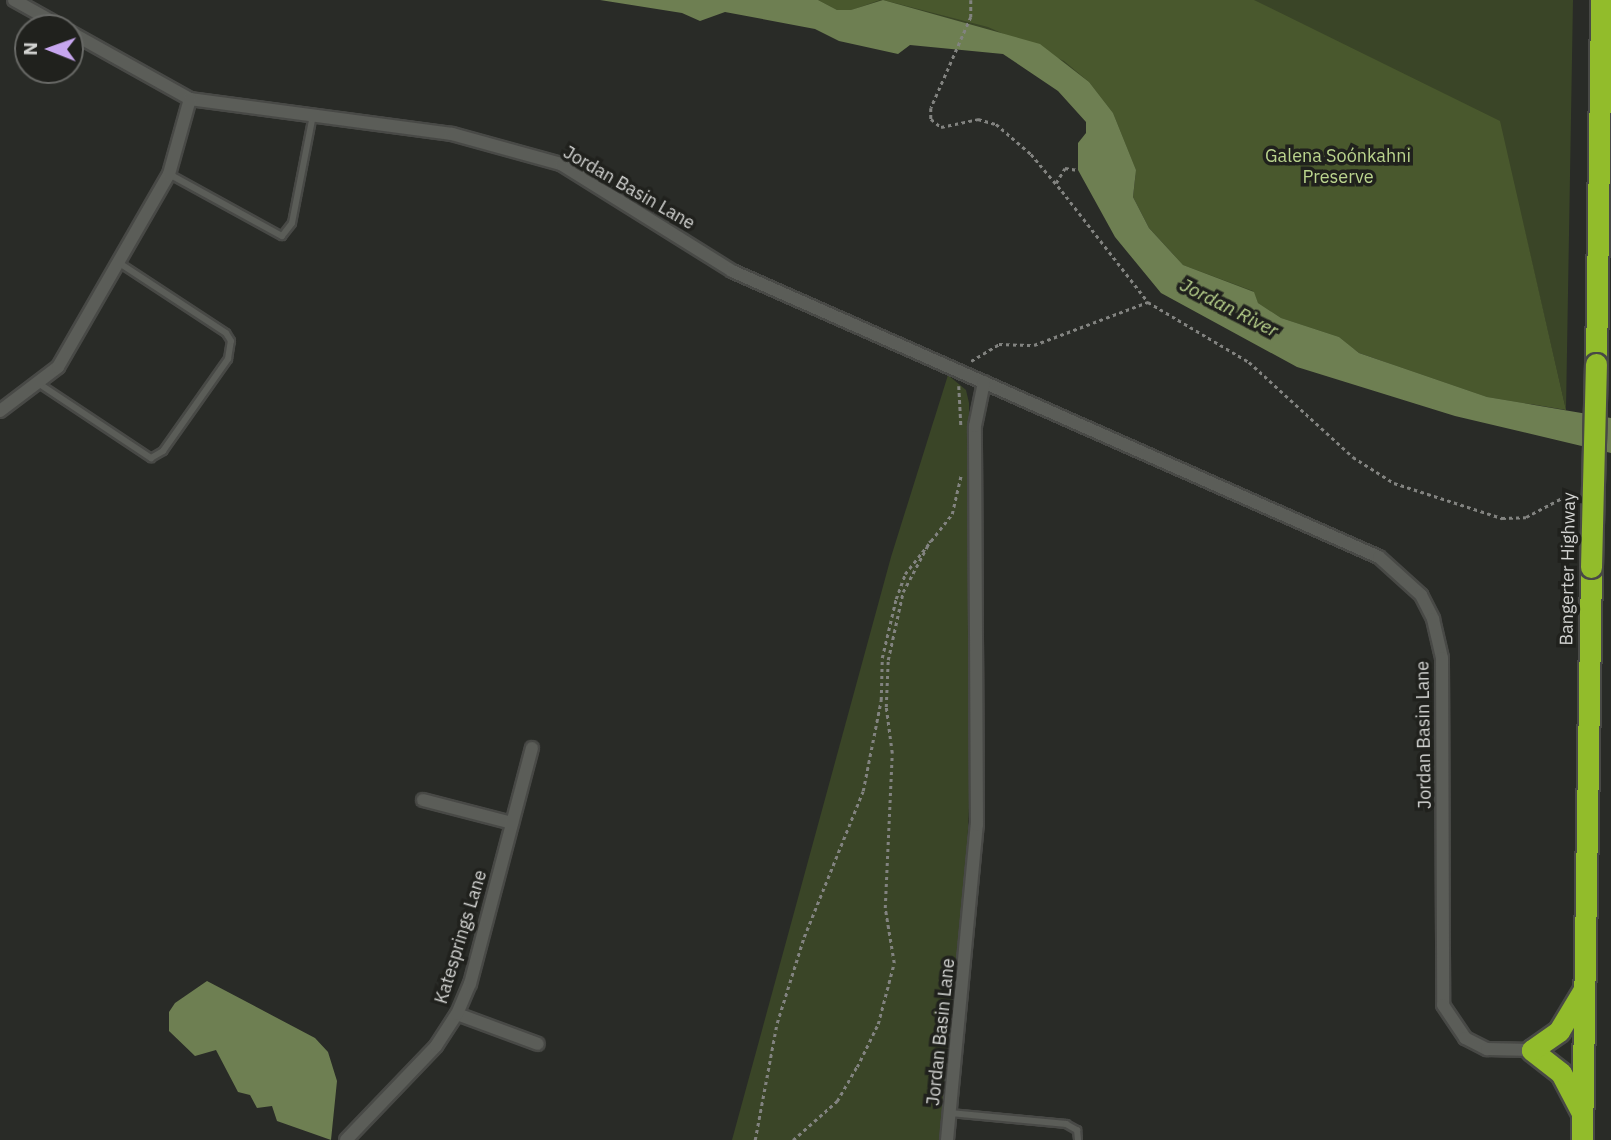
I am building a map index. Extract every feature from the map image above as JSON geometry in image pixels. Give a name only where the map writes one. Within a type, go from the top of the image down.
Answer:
[{"type":"highway","name":"Bangerter Highway","points":[[1582,1140],[1601,0]]},
{"type":"highway","points":[[1582,1113],[1561,1073],[1532,1051],[1559,1031],[1584,989]]},
{"type":"street","points":[[14,0],[39,14]]},
{"type":"street","points":[[0,411],[58,367],[169,174],[190,99],[84,40]]},
{"type":"street","name":"Jordan Basin Lane","points":[[190,99],[452,134],[561,164],[732,271],[1369,552],[1421,595],[1433,619],[1444,683],[1443,1004],[1465,1038],[1487,1049],[1532,1051]]},
{"type":"street","name":"Jordan Basin Lane","points":[[947,1140],[977,825],[975,426],[984,382]]},
{"type":"street","name":"Katesprings Lane","points":[[346,1140],[436,1046],[457,1014],[532,748]]},
{"type":"street","points":[[423,800],[512,823]]},
{"type":"street","points":[[457,1014],[538,1044]]},
{"type":"lane","points":[[169,174],[282,236],[292,223],[313,115]]},
{"type":"lane","points":[[37,383],[151,458],[163,450],[228,359],[231,341],[226,333],[118,262]]},
{"type":"lane","points":[[950,1114],[1066,1124],[1077,1130],[1078,1140]]},
{"type":"path","points":[[971,0],[971,16],[931,108],[933,123],[948,127],[978,119],[990,121],[1031,154],[1148,302],[1249,362],[1353,457],[1394,483],[1502,518],[1533,515],[1572,496]]},
{"type":"path","points":[[1056,183],[1065,168],[1078,170]]},
{"type":"path","points":[[971,361],[999,344],[1034,345],[1148,302]]},
{"type":"path","points":[[958,391],[962,432]]},
{"type":"path","points":[[755,1140],[777,1023],[804,937],[863,791],[881,700],[882,658],[896,599],[905,574],[951,514],[961,469]]},
{"type":"path","points":[[793,1140],[837,1101],[878,1024],[892,972],[892,937],[885,908],[892,753],[886,707],[888,660],[904,593],[931,538]]},
{"type":"green space","name":"Galena Soónkahni Preserve","points":[[764,0],[1573,0],[1566,410],[1523,224],[1532,422],[1187,281],[1113,129],[1042,50]]},
{"type":"green space","points":[[818,0],[880,0],[852,10],[837,10]]},
{"type":"green space","name":"Galena Soónkahni Preserve","points":[[883,0],[1254,0],[1500,121],[1566,410],[1487,397],[1359,353],[1339,337],[1281,318],[1258,303],[1253,291],[1183,265],[1149,228],[1133,197],[1136,170],[1113,113],[1089,82],[1064,61],[988,27]]},
{"type":"green space","points":[[948,375],[966,390],[969,403],[970,787],[965,891],[939,1140],[732,1140],[891,557]]},
{"type":"water","name":"Jordan River","points":[[600,0],[818,0],[837,10],[851,10],[883,0],[1040,44],[1089,82],[1113,113],[1136,170],[1133,197],[1149,228],[1183,265],[1254,292],[1258,303],[1281,318],[1339,337],[1359,353],[1487,397],[1611,418],[1611,453],[1455,416],[1297,367],[1161,293],[1115,237],[1078,170],[1078,143],[1086,133],[1086,122],[1058,91],[1003,54],[910,45],[898,54],[839,41],[815,29],[725,12],[700,21],[682,13]]},
{"type":"water","points":[[207,981],[315,1038],[328,1052],[337,1081],[331,1140],[277,1121],[272,1106],[257,1108],[250,1095],[238,1092],[216,1050],[195,1056],[169,1031],[169,1012],[175,1003]]}]
